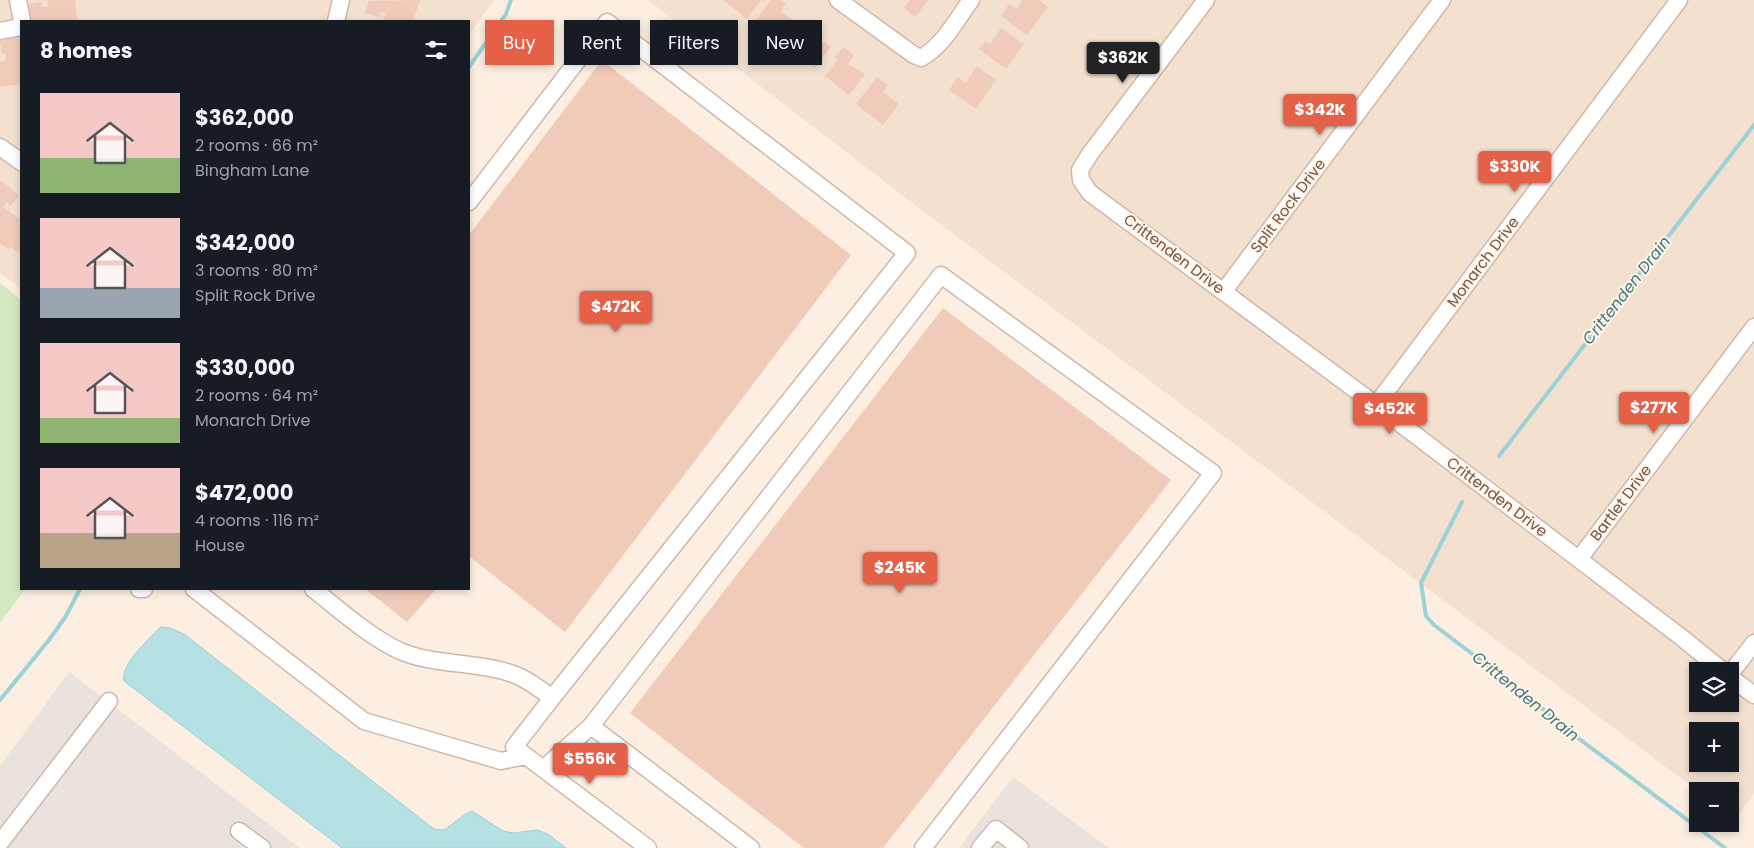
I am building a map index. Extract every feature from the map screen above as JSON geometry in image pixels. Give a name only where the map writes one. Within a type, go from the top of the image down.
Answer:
[{"type":"street","points":[[18,0],[22,20]]},
{"type":"street","points":[[336,20],[341,0]]},
{"type":"street","points":[[838,0],[914,55],[921,58],[939,43],[971,0]]},
{"type":"street","name":"Crittenden Drive","points":[[1206,0],[1080,170],[1081,180],[1090,193],[1376,405],[1712,662]]},
{"type":"street","name":"Split Rock Drive","points":[[1224,291],[1442,0]]},
{"type":"street","name":"Monarch Drive","points":[[1376,405],[1680,0]]},
{"type":"street","points":[[195,590],[364,721],[501,761],[520,752],[552,698],[907,253],[606,22],[470,201]]},
{"type":"street","points":[[0,31],[20,27]]},
{"type":"street","points":[[0,146],[20,161]]},
{"type":"street","points":[[543,769],[591,726],[941,275],[1213,473],[923,848]]},
{"type":"street","name":"Bartlet Drive","points":[[1579,559],[1754,327]]},
{"type":"street","points":[[314,590],[370,634],[401,651],[439,661],[492,668],[514,674],[552,698]]},
{"type":"street","points":[[1739,663],[1754,642]]},
{"type":"street","points":[[1739,683],[1754,695]]},
{"type":"street","points":[[0,843],[109,701]]},
{"type":"street","points":[[591,726],[751,848]]},
{"type":"street","points":[[520,752],[648,848]]},
{"type":"street","points":[[980,848],[996,829],[1020,848]]},
{"type":"street","points":[[239,831],[262,848]]},
{"type":"shaded area","points":[[0,0],[494,0],[470,34],[470,20],[20,20],[20,288],[0,273]]},
{"type":"shaded area","points":[[648,0],[1754,0],[1754,794],[1739,814],[1739,782],[1689,782],[1689,784],[927,214],[733,65],[738,65],[738,20],[674,20]]},
{"type":"shaded area","points":[[69,672],[300,848],[0,848],[0,766]]},
{"type":"shaded area","points":[[1013,777],[1109,848],[959,848]]},
{"type":"green space","points":[[0,283],[20,299],[20,590],[24,590],[0,623]]},
{"type":"water","points":[[160,627],[170,628],[184,634],[434,829],[444,830],[472,811],[503,831],[513,833],[537,830],[548,834],[566,848],[342,848],[124,681],[126,667]]},
{"type":"building","points":[[47,0],[75,0],[77,19],[30,20],[28,4],[41,2],[42,7],[48,7]]},
{"type":"building","points":[[369,0],[420,0],[413,20],[383,20],[386,13],[381,12],[380,17],[365,13]]},
{"type":"building","points":[[723,0],[761,0],[747,19]]},
{"type":"building","points":[[771,0],[781,0],[786,4],[781,11],[792,20],[756,20]]},
{"type":"building","points":[[910,0],[928,0],[915,17],[904,8]]},
{"type":"building","points":[[1022,0],[1039,0],[1048,7],[1027,35],[1001,16],[1009,4],[1017,9]]},
{"type":"building","points":[[1001,28],[1024,44],[1006,69],[979,49],[985,41],[990,44]]},
{"type":"building","points":[[20,36],[20,84],[0,87],[0,62],[6,61],[5,54],[2,54],[0,41]]},
{"type":"building","points":[[822,41],[831,47],[822,59]]},
{"type":"building","points":[[843,47],[854,55],[848,64],[865,74],[849,95],[825,76],[837,60],[834,58]]},
{"type":"building","points":[[598,65],[608,65],[851,255],[565,632],[470,557],[470,234]]},
{"type":"building","points":[[976,66],[996,80],[976,109],[949,90],[958,77],[966,83]]},
{"type":"building","points":[[877,77],[888,85],[883,92],[899,104],[883,125],[856,104]]},
{"type":"building","points":[[0,180],[19,195],[11,206],[7,202],[3,207],[20,219],[20,251],[10,247],[8,249],[0,243]]},
{"type":"building","points":[[943,308],[1171,480],[883,848],[804,848],[630,713]]},
{"type":"building","points":[[366,590],[435,590],[407,622]]},
{"type":"waterway","points":[[470,66],[506,14],[511,0]]},
{"type":"waterway","name":"Crittenden Drain","points":[[1499,456],[1754,125]]},
{"type":"waterway","name":"Crittenden Drain","points":[[1462,502],[1421,583],[1426,616],[1434,625],[1516,687],[1574,735],[1725,848]]},
{"type":"waterway","points":[[0,700],[49,640],[66,616],[79,590]]}]
